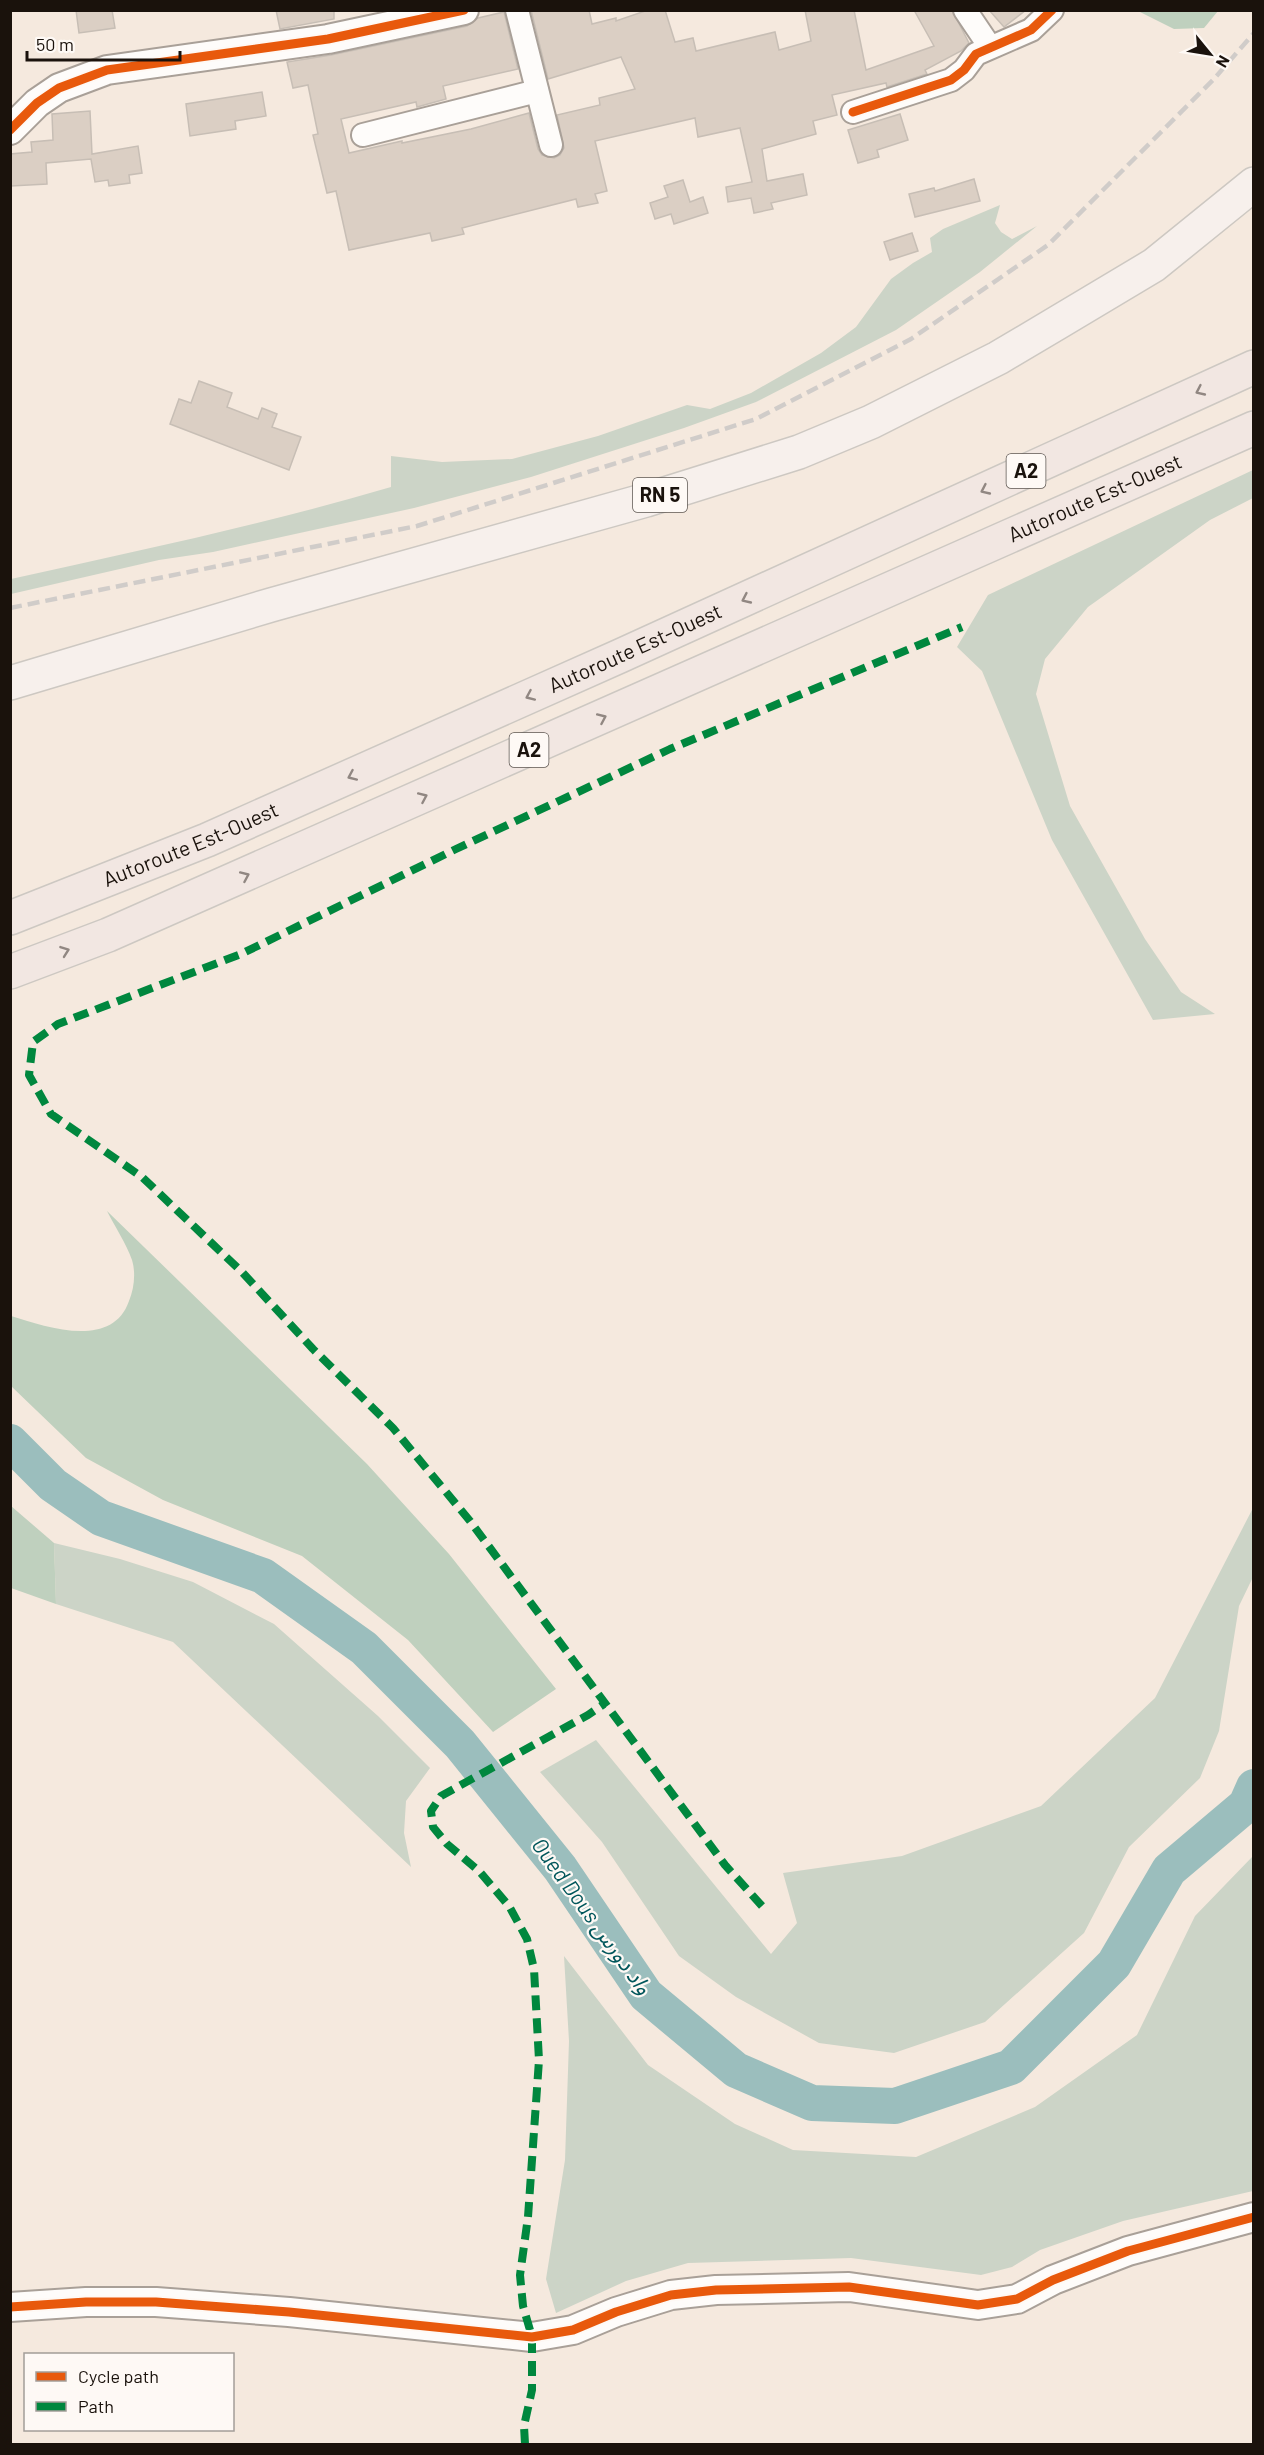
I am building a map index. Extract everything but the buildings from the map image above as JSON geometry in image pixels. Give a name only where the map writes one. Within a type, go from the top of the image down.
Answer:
[{"type":"highway","name":"Autoroute Est-Ouest","points":[[10,918],[218,836],[620,656],[1254,367]]},
{"type":"highway","name":"Autoroute Est-Ouest","points":[[10,972],[119,931],[1254,428]]},
{"type":"main road","name":"RN 5","points":[[10,683],[271,604],[646,500],[799,452],[871,422],[1018,346],[1154,265],[1254,184]]},
{"type":"street","points":[[10,130],[37,103],[59,88],[106,70],[328,39],[464,10]]},
{"type":"street","points":[[517,10],[551,145]]},
{"type":"street","points":[[965,10],[990,47]]},
{"type":"street","points":[[853,112],[951,80],[964,70],[976,54],[1031,30],[1052,10]]},
{"type":"street","points":[[363,135],[537,91]]},
{"type":"street","points":[[10,2307],[86,2302],[156,2302],[289,2312],[532,2337],[573,2330],[616,2312],[671,2295],[716,2290],[849,2287],[978,2305],[1017,2299],[1053,2280],[1128,2251],[1254,2217]]},
{"type":"shaded area","points":[[1000,205],[995,223],[1001,232],[1012,239],[1037,226],[980,272],[896,330],[756,402],[684,428],[531,477],[414,508],[213,552],[159,560],[11,594],[11,579],[249,525],[391,487],[391,456],[442,462],[512,459],[598,436],[687,405],[710,409],[751,393],[821,353],[856,327],[891,279],[932,252],[930,238],[943,229]]},
{"type":"shaded area","points":[[1253,470],[1253,498],[1210,520],[1088,607],[1045,659],[1036,694],[1070,806],[1145,939],[1181,992],[1215,1014],[1153,1020],[1052,840],[982,671],[957,647],[988,595]]},
{"type":"shaded area","points":[[1253,1508],[1253,1577],[1239,1606],[1219,1731],[1200,1778],[1129,1847],[1084,1933],[985,2022],[894,2053],[819,2043],[736,1997],[679,1956],[602,1842],[540,1772],[596,1740],[771,1954],[797,1923],[783,1873],[902,1856],[1041,1806],[1155,1698]]},
{"type":"shaded area","points":[[54,1543],[120,1559],[193,1582],[274,1624],[378,1716],[430,1768],[406,1801],[404,1833],[411,1867],[173,1642],[56,1604]]},
{"type":"shaded area","points":[[1253,1856],[1253,2191],[1123,2221],[1040,2250],[1012,2267],[981,2275],[851,2258],[688,2263],[626,2281],[556,2313],[546,2279],[565,2160],[569,2041],[564,1956],[648,2065],[735,2124],[793,2150],[916,2157],[1035,2107],[1137,2035],[1195,1916]]},
{"type":"green space","points":[[1218,10],[1204,28],[1174,29],[1138,11]]},
{"type":"green space","points":[[107,1211],[367,1464],[449,1554],[556,1689],[493,1732],[408,1640],[302,1556],[163,1500],[86,1458],[11,1386],[11,1316],[59,1329],[93,1330],[108,1326],[120,1316],[129,1301],[134,1281],[132,1260]]},
{"type":"green space","points":[[11,1506],[54,1543],[56,1604],[11,1588]]},
{"type":"waterway","name":"Oued Dous واد دورس","points":[[10,1442],[53,1485],[101,1518],[263,1576],[364,1648],[460,1744],[560,1868],[646,1995],[736,2070],[812,2103],[895,2106],[1011,2067],[1114,1964],[1169,1870],[1246,1805],[1254,1787]]},
{"type":"railway","points":[[10,608],[417,526],[756,419],[911,339],[1048,245],[1213,80],[1254,33]]},
{"type":"marked path","points":[[762,1906],[725,1865],[470,1521],[393,1428],[313,1349],[242,1272],[142,1177],[51,1114],[29,1075],[33,1042],[58,1024],[241,954],[456,849],[670,749],[962,627]]},
{"type":"marked path","points":[[525,2444],[524,2426],[532,2390],[532,2337],[523,2306],[520,2275],[528,2217],[539,2060],[534,1969],[527,1939],[509,1906],[479,1871],[447,1844],[433,1827],[431,1811],[441,1796],[604,1704]]},
{"type":"cycle path","points":[[10,130],[37,103],[59,88],[107,70],[328,39],[464,10]]},
{"type":"cycle path","points":[[853,112],[951,80],[964,70],[976,54],[1031,30],[1052,10]]},
{"type":"cycle path","points":[[10,2307],[86,2302],[156,2302],[289,2312],[532,2337],[573,2330],[616,2312],[671,2295],[716,2290],[849,2287],[978,2305],[1017,2299],[1053,2280],[1128,2251],[1254,2217]]}]
